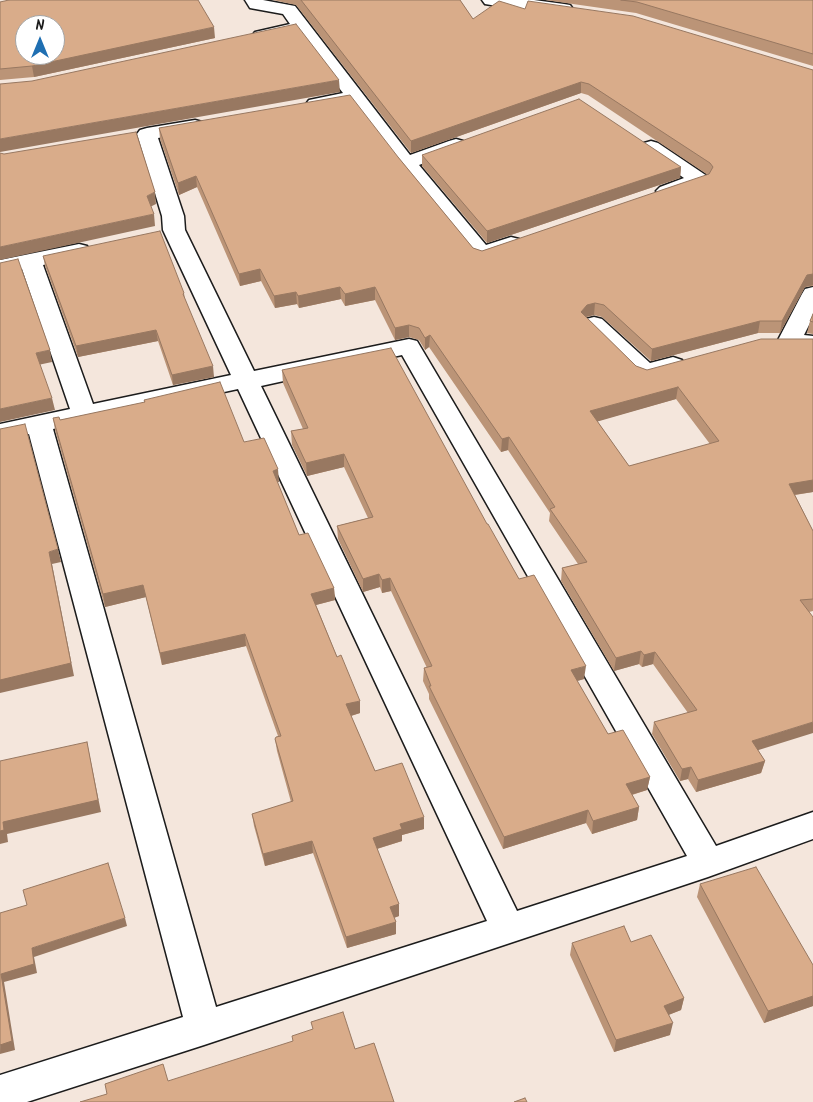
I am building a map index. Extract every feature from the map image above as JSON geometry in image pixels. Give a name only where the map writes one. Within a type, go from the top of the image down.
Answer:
[{"type":"street","points":[[254,0],[256,4],[288,10],[406,164],[482,254],[527,239]]},
{"type":"street","points":[[491,0],[578,10]]},
{"type":"street","points":[[244,40],[301,27]]},
{"type":"street","points":[[299,108],[356,97]]},
{"type":"street","points":[[213,123],[138,136],[173,216],[164,232],[247,381],[508,930]]},
{"type":"street","points":[[406,164],[479,137]]},
{"type":"street","points":[[636,138],[700,180],[646,198]]},
{"type":"street","points":[[0,267],[97,247]]},
{"type":"street","points":[[30,261],[84,413]]},
{"type":"street","points":[[813,294],[777,342],[813,344]]},
{"type":"street","points":[[594,324],[644,372],[692,360]]},
{"type":"street","points":[[0,432],[215,385],[247,381],[409,346],[708,863]]},
{"type":"street","points":[[39,424],[204,1028]]},
{"type":"street","points":[[0,1093],[508,930],[813,826]]},
{"type":"building","points":[[9,0],[198,0],[214,27],[65,59],[65,15],[15,15],[15,65],[37,65],[0,69],[0,2]]},
{"type":"building","points":[[301,0],[460,0],[473,19],[499,1],[525,9],[528,1],[633,16],[813,70],[813,274],[807,275],[782,321],[760,321],[652,349],[604,305],[595,303],[587,305],[581,312],[636,366],[647,370],[761,339],[813,339],[813,480],[789,484],[813,531],[813,599],[800,600],[813,617],[813,722],[752,741],[765,761],[698,780],[691,767],[682,769],[654,722],[697,710],[655,652],[644,655],[641,651],[616,658],[562,568],[587,562],[550,509],[555,507],[509,437],[502,439],[430,335],[425,338],[419,328],[409,325],[395,328],[375,287],[345,294],[340,287],[298,296],[296,292],[274,296],[260,269],[239,274],[196,176],[178,183],[159,128],[350,95],[473,248],[482,251],[709,174],[713,167],[710,163],[589,84],[581,82],[411,141]],"holes":[[[678,387],[719,441],[629,466],[590,411]]]},
{"type":"building","points":[[621,0],[813,0],[813,54],[637,2]]},
{"type":"building","points":[[296,24],[339,80],[0,139],[0,84],[32,81]]},
{"type":"building","points":[[579,99],[681,167],[487,231],[422,155]]},
{"type":"building","points":[[136,132],[155,192],[147,196],[154,214],[0,247],[0,153],[4,154]]},
{"type":"building","points":[[160,231],[183,294],[213,366],[172,375],[156,330],[76,346],[43,256]]},
{"type":"building","points":[[18,259],[50,350],[36,353],[52,398],[0,409],[0,263]]},
{"type":"building","points":[[391,348],[519,579],[534,575],[586,666],[571,670],[608,734],[623,730],[650,777],[626,784],[639,807],[593,821],[588,810],[504,837],[429,686],[431,686],[424,668],[432,666],[390,578],[382,580],[379,574],[363,579],[337,526],[373,517],[344,454],[306,463],[291,431],[308,428],[282,370]]},
{"type":"building","points":[[220,382],[244,442],[264,438],[278,469],[273,471],[299,535],[308,533],[334,588],[311,594],[337,657],[341,655],[360,701],[346,704],[375,771],[402,763],[424,817],[400,824],[402,829],[373,838],[399,904],[390,907],[396,922],[346,937],[312,841],[263,854],[252,814],[293,801],[275,739],[281,736],[245,634],[160,653],[143,585],[103,594],[53,418],[59,417],[60,420],[145,402],[144,400]]},
{"type":"building","points":[[25,424],[58,549],[49,552],[71,663],[0,680],[0,429]]},
{"type":"building","points":[[87,742],[98,800],[3,822],[4,830],[0,831],[0,761]]},
{"type":"building","points":[[108,863],[125,918],[32,948],[34,964],[1,974],[12,1041],[0,1045],[0,913],[27,905],[23,890]]},
{"type":"building","points":[[756,867],[813,965],[813,996],[768,1011],[700,884]]},
{"type":"building","points":[[624,926],[631,942],[651,935],[684,998],[664,1006],[673,1023],[616,1040],[572,943]]},
{"type":"building","points":[[343,1012],[355,1049],[374,1043],[394,1102],[80,1102],[107,1094],[105,1084],[163,1064],[168,1081],[293,1041],[292,1036],[313,1029],[311,1022]]},
{"type":"building","points":[[525,1098],[527,1102],[514,1102]]}]
